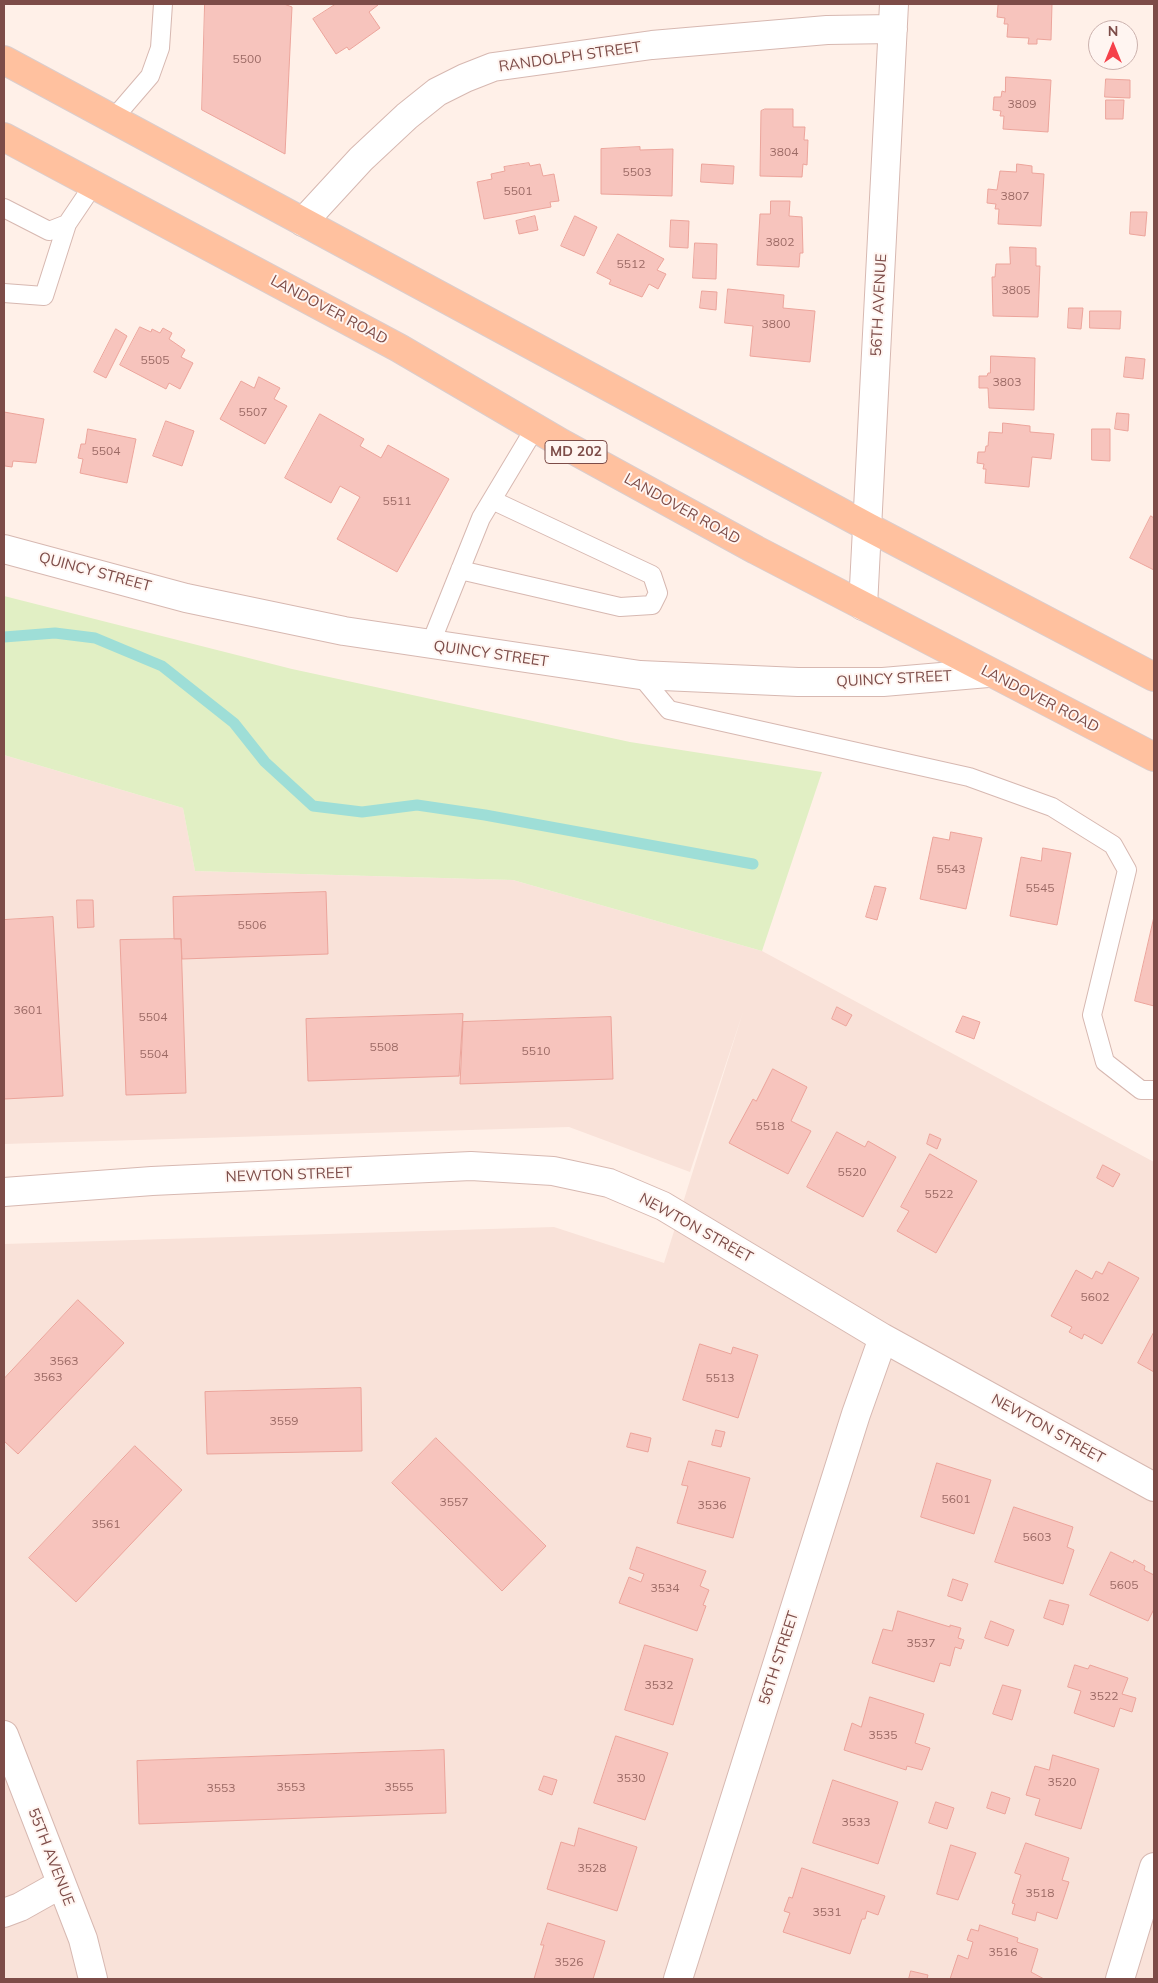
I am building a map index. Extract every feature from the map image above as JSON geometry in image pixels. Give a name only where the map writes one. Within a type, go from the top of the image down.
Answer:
[{"type":"main road","points":[[4,60],[868,527],[1154,677]]},
{"type":"main road","name":"LANDOVER ROAD","points":[[4,137],[399,348],[535,428],[863,606],[988,673],[1154,757]]},
{"type":"street","name":"RANDOLPH STREET","points":[[303,222],[361,159],[407,116],[437,92],[464,78],[493,67],[652,45],[827,30],[894,16]]},
{"type":"street","name":"56TH AVENUE","points":[[863,606],[894,16]]},
{"type":"street","name":"QUINCY STREET","points":[[4,549],[186,598],[344,632],[640,675],[798,682],[883,682],[988,673]]},
{"type":"street","name":"NEWTON STREET","points":[[4,1192],[152,1180],[471,1166],[553,1170],[609,1183],[663,1206],[883,1338],[1154,1487]]},
{"type":"street","name":"56TH STREET","points":[[678,1979],[856,1414],[883,1338]]},
{"type":"street","name":"55TH AVENUE","points":[[4,1735],[82,1938],[93,1979]]},
{"type":"street","points":[[1120,1979],[1154,1867]]},
{"type":"street","points":[[4,1913],[20,1907],[61,1884]]},
{"type":"lane","points":[[113,119],[150,76],[160,48],[163,4]]},
{"type":"lane","points":[[4,293],[44,296],[67,224],[94,184]]},
{"type":"lane","points":[[4,208],[49,231],[67,224]]},
{"type":"lane","points":[[430,645],[481,518],[535,428]]},
{"type":"lane","points":[[460,570],[620,607],[652,605],[658,593],[652,575],[492,500]]},
{"type":"lane","points":[[640,675],[669,710],[969,777],[1052,807],[1113,845],[1127,870],[1092,1015],[1105,1062],[1141,1090],[1154,1090]]},
{"type":"shaded area","points":[[4,755],[183,808],[195,871],[513,880],[762,951],[1154,1162],[1154,1979],[4,1979],[4,1244],[554,1227],[664,1263],[743,1012],[690,1172],[569,1127],[4,1144]]},
{"type":"green space","points":[[4,596],[292,669],[630,742],[822,772],[762,951],[513,880],[195,871],[183,808],[4,755]]},
{"type":"building","points":[[205,4],[284,4],[292,7],[285,154],[202,110]]},
{"type":"building","points":[[336,4],[377,4],[369,12],[380,28],[349,50],[347,47],[336,54],[313,19]]},
{"type":"building","points":[[1052,4],[1051,40],[1037,39],[1037,44],[1028,44],[1029,38],[1007,37],[1008,24],[1004,24],[1005,18],[997,17],[998,5]]},
{"type":"building","points":[[1006,77],[1051,80],[1048,132],[1003,129],[1004,116],[1000,116],[1001,111],[993,110],[994,97],[1001,97],[1002,91],[1005,92]]},
{"type":"building","points":[[1106,79],[1130,80],[1130,98],[1105,97]]},
{"type":"building","points":[[1106,100],[1124,100],[1123,119],[1106,119]]},
{"type":"building","points":[[765,109],[793,109],[793,127],[805,127],[804,140],[808,140],[807,165],[803,164],[802,177],[760,176],[761,111]]},
{"type":"building","points":[[640,147],[640,150],[673,149],[672,196],[601,194],[601,149]]},
{"type":"building","points":[[529,163],[530,166],[540,164],[543,176],[554,174],[559,201],[550,202],[551,207],[484,219],[477,182],[492,179],[491,174],[505,171],[504,167]]},
{"type":"building","points":[[702,164],[734,166],[733,184],[701,182]]},
{"type":"building","points":[[1017,164],[1032,166],[1032,173],[1044,174],[1041,226],[998,224],[999,209],[995,209],[996,204],[987,203],[988,189],[997,190],[1000,171],[1016,172]]},
{"type":"building","points":[[771,201],[790,201],[789,216],[802,217],[803,253],[800,253],[799,267],[757,265],[760,214],[770,214]]},
{"type":"building","points":[[1131,212],[1147,212],[1145,236],[1130,234]]},
{"type":"building","points":[[535,216],[538,230],[519,234],[516,221]]},
{"type":"building","points":[[575,216],[597,227],[584,256],[561,246]]},
{"type":"building","points":[[671,220],[689,221],[688,248],[670,247]]},
{"type":"building","points":[[618,234],[664,259],[657,270],[666,274],[658,289],[649,284],[642,297],[609,284],[611,280],[597,273]]},
{"type":"building","points":[[695,243],[717,244],[716,279],[693,278]]},
{"type":"building","points":[[1010,247],[1036,248],[1036,266],[1040,266],[1038,317],[993,316],[992,277],[995,277],[996,264],[1010,264]]},
{"type":"building","points":[[728,289],[784,295],[783,308],[815,311],[810,362],[750,356],[753,326],[725,323]]},
{"type":"building","points":[[702,291],[717,292],[716,310],[700,308]]},
{"type":"building","points":[[1069,308],[1083,308],[1081,329],[1068,328]]},
{"type":"building","points":[[1090,311],[1121,311],[1120,329],[1090,328]]},
{"type":"building","points":[[140,327],[151,332],[152,329],[160,333],[163,328],[172,333],[169,339],[185,350],[181,357],[193,363],[180,389],[169,383],[166,389],[120,365]]},
{"type":"building","points":[[116,329],[127,336],[106,378],[94,372]]},
{"type":"building","points":[[991,356],[1035,358],[1034,410],[989,408],[988,388],[979,388],[979,376],[987,376],[990,373]]},
{"type":"building","points":[[1126,357],[1145,359],[1143,379],[1124,377]]},
{"type":"building","points":[[259,377],[280,388],[274,399],[287,406],[265,444],[220,419],[241,381],[254,388]]},
{"type":"building","points":[[4,412],[44,419],[36,463],[13,461],[12,467],[5,466]]},
{"type":"building","points":[[1117,413],[1129,414],[1128,431],[1115,429]]},
{"type":"building","points":[[320,414],[364,439],[360,446],[381,458],[388,445],[449,479],[397,572],[337,539],[360,497],[340,486],[331,503],[285,478]]},
{"type":"building","points":[[166,421],[194,431],[182,466],[153,456]]},
{"type":"building","points":[[1003,423],[1030,426],[1030,432],[1054,434],[1051,459],[1032,457],[1029,487],[985,483],[986,469],[983,469],[984,464],[977,463],[978,452],[985,452],[986,446],[988,446],[989,432],[1002,433]]},
{"type":"building","points":[[88,429],[136,439],[127,483],[80,473],[83,459],[78,458],[81,444],[85,444]]},
{"type":"building","points":[[1092,429],[1110,429],[1110,461],[1092,460]]},
{"type":"building","points":[[1151,516],[1154,518],[1154,570],[1130,558]]},
{"type":"building","points":[[951,832],[982,838],[966,909],[920,899],[933,837],[949,840]]},
{"type":"building","points":[[1043,848],[1071,853],[1057,925],[1010,916],[1021,857],[1041,861]]},
{"type":"building","points":[[875,886],[886,888],[877,920],[866,917]]},
{"type":"building","points":[[326,892],[328,954],[182,959],[181,939],[174,939],[173,897]]},
{"type":"building","points":[[77,900],[93,900],[94,927],[78,928]]},
{"type":"building","points":[[53,917],[63,1096],[4,1099],[4,920]]},
{"type":"building","points":[[1154,917],[1154,1006],[1135,1001]]},
{"type":"building","points":[[181,939],[186,1093],[126,1095],[120,940]]},
{"type":"building","points":[[837,1007],[852,1015],[846,1026],[832,1019]]},
{"type":"building","points":[[463,1014],[459,1076],[308,1081],[306,1019]]},
{"type":"building","points":[[963,1016],[980,1022],[974,1039],[956,1032]]},
{"type":"building","points":[[611,1017],[613,1079],[460,1084],[463,1022]]},
{"type":"building","points":[[773,1069],[807,1087],[791,1121],[811,1131],[788,1174],[729,1143],[753,1099],[756,1101]]},
{"type":"building","points":[[837,1132],[865,1147],[868,1141],[896,1157],[863,1217],[807,1187]]},
{"type":"building","points":[[930,1134],[941,1139],[937,1149],[927,1144]]},
{"type":"building","points":[[930,1154],[977,1181],[936,1253],[897,1231],[909,1211],[901,1207]]},
{"type":"building","points":[[1103,1165],[1120,1174],[1113,1187],[1097,1178]]},
{"type":"building","points":[[1109,1262],[1139,1278],[1102,1344],[1084,1334],[1082,1339],[1069,1332],[1072,1327],[1051,1316],[1076,1270],[1092,1279],[1096,1271],[1102,1274]]},
{"type":"building","points":[[78,1300],[124,1343],[18,1454],[4,1441],[4,1379]]},
{"type":"building","points":[[1154,1332],[1154,1372],[1138,1363]]},
{"type":"building","points":[[700,1344],[731,1354],[733,1347],[758,1355],[738,1418],[683,1400]]},
{"type":"building","points":[[361,1388],[362,1451],[207,1454],[205,1392]]},
{"type":"building","points":[[716,1430],[725,1432],[721,1447],[712,1445]]},
{"type":"building","points":[[631,1433],[651,1438],[648,1452],[627,1447]]},
{"type":"building","points":[[436,1438],[546,1546],[502,1591],[392,1483]]},
{"type":"building","points":[[135,1446],[182,1490],[76,1602],[29,1558]]},
{"type":"building","points":[[689,1461],[750,1478],[733,1538],[677,1523],[688,1486],[682,1485]]},
{"type":"building","points":[[937,1463],[991,1480],[974,1534],[921,1517]]},
{"type":"building","points":[[1014,1507],[1073,1527],[1067,1547],[1074,1550],[1063,1584],[995,1562]]},
{"type":"building","points":[[637,1547],[706,1571],[700,1586],[709,1590],[703,1605],[706,1606],[697,1631],[619,1603],[629,1577],[641,1582],[644,1574],[630,1569]]},
{"type":"building","points":[[1111,1552],[1133,1563],[1134,1560],[1145,1566],[1144,1570],[1154,1575],[1154,1609],[1148,1621],[1090,1595]]},
{"type":"building","points":[[953,1579],[968,1584],[962,1601],[948,1596]]},
{"type":"building","points":[[1050,1600],[1069,1605],[1063,1625],[1044,1618]]},
{"type":"building","points":[[898,1611],[950,1627],[950,1625],[961,1628],[958,1638],[964,1640],[961,1649],[955,1647],[950,1666],[940,1663],[934,1682],[872,1663],[883,1629],[892,1631]]},
{"type":"building","points":[[991,1621],[1014,1630],[1008,1646],[985,1638]]},
{"type":"building","points":[[645,1645],[693,1659],[673,1725],[625,1710]]},
{"type":"building","points":[[1075,1665],[1088,1669],[1090,1665],[1128,1678],[1122,1694],[1136,1698],[1132,1712],[1120,1708],[1114,1727],[1074,1713],[1081,1691],[1068,1687]]},
{"type":"building","points":[[1003,1685],[1021,1690],[1012,1720],[993,1714]]},
{"type":"building","points":[[870,1697],[924,1714],[915,1743],[930,1748],[922,1770],[907,1766],[906,1770],[844,1750],[852,1723],[861,1727]]},
{"type":"building","points":[[616,1736],[668,1753],[645,1820],[594,1803]]},
{"type":"building","points":[[444,1750],[446,1813],[139,1824],[137,1761]]},
{"type":"building","points":[[1053,1755],[1099,1769],[1081,1829],[1035,1815],[1040,1799],[1026,1795],[1035,1766],[1049,1770]]},
{"type":"building","points":[[544,1776],[557,1780],[552,1795],[539,1790]]},
{"type":"building","points":[[833,1780],[898,1802],[878,1864],[813,1843]]},
{"type":"building","points":[[992,1792],[1010,1798],[1005,1814],[987,1808]]},
{"type":"building","points":[[936,1802],[954,1808],[947,1829],[929,1823]]},
{"type":"building","points":[[579,1828],[637,1847],[617,1911],[547,1889],[561,1842],[574,1846]]},
{"type":"building","points":[[1026,1843],[1069,1858],[1062,1880],[1069,1882],[1057,1919],[1037,1912],[1035,1921],[1012,1914],[1015,1904],[1012,1903],[1021,1875],[1015,1873]]},
{"type":"building","points":[[951,1845],[976,1853],[958,1900],[937,1894]]},
{"type":"building","points":[[802,1868],[885,1896],[878,1915],[867,1911],[865,1919],[862,1919],[850,1954],[783,1932],[790,1913],[784,1911],[789,1897],[792,1898]]},
{"type":"building","points":[[548,1923],[605,1941],[593,1979],[534,1979]]},
{"type":"building","points":[[980,1925],[1018,1938],[1017,1942],[1038,1949],[1031,1972],[1044,1979],[950,1979],[958,1955],[968,1959],[973,1942],[967,1940],[971,1929],[978,1931]]},
{"type":"building","points":[[911,1971],[928,1975],[927,1979],[909,1979]]},
{"type":"waterway","points":[[4,637],[55,633],[95,638],[162,666],[234,723],[265,762],[313,806],[362,812],[417,805],[485,815],[753,864]]}]
